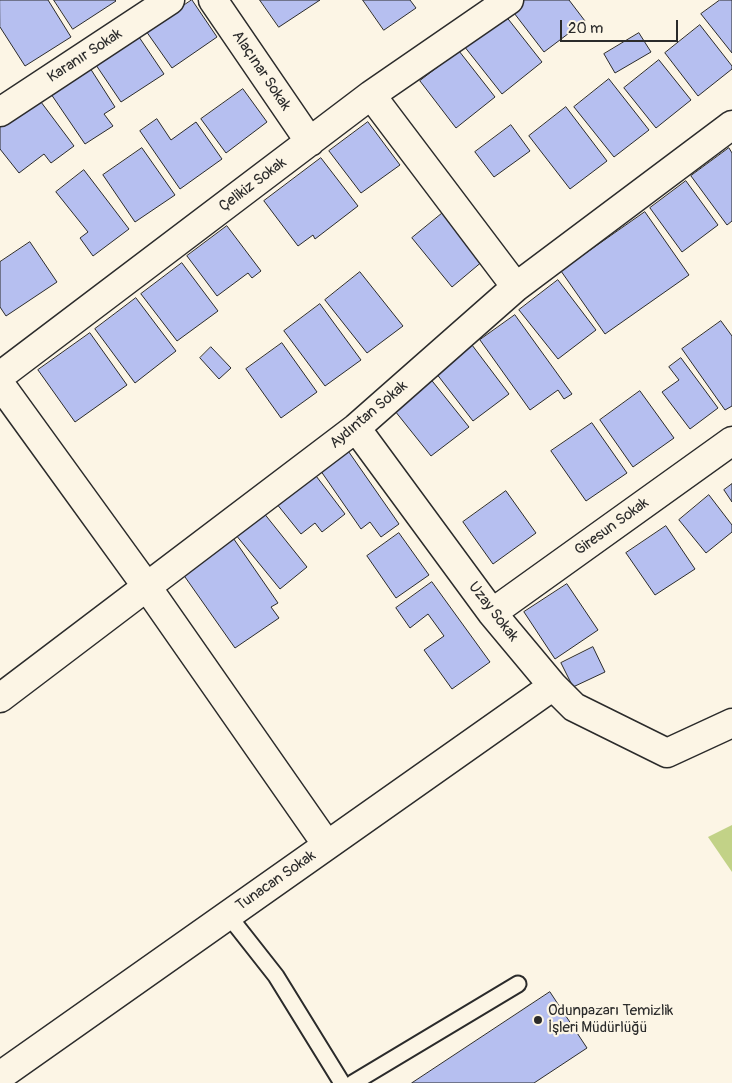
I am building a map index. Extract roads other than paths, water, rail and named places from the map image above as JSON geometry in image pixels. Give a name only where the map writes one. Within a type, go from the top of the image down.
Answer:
[{"type":"street","name":"Karanır Sokak","points":[[0,112],[170,0]]},
{"type":"street","name":"Alaçınar Sokak","points":[[213,0],[310,142]]},
{"type":"street","name":"Çelikiz Sokak","points":[[0,376],[370,95],[509,0]]},
{"type":"street","points":[[370,95],[516,287]]},
{"type":"street","name":"Aydıntan Sokak","points":[[0,698],[356,428],[516,287],[732,125]]},
{"type":"street","points":[[0,384],[147,587],[327,845]]},
{"type":"street","name":"Uzay Sokak","points":[[356,428],[492,613],[552,686],[574,708],[667,753],[732,723]]},
{"type":"street","name":"Giresun Sokak","points":[[492,613],[732,441]]},
{"type":"street","name":"Tunacan Sokak","points":[[0,1076],[552,686]]},
{"type":"lane","points":[[228,916],[276,976],[342,1083]]},
{"type":"lane","points":[[353,1083],[518,984]]},
{"type":"place","name":"Odunpazarı Temizlik İşleri Müdürlüğü","points":[[538,1020]]}]
